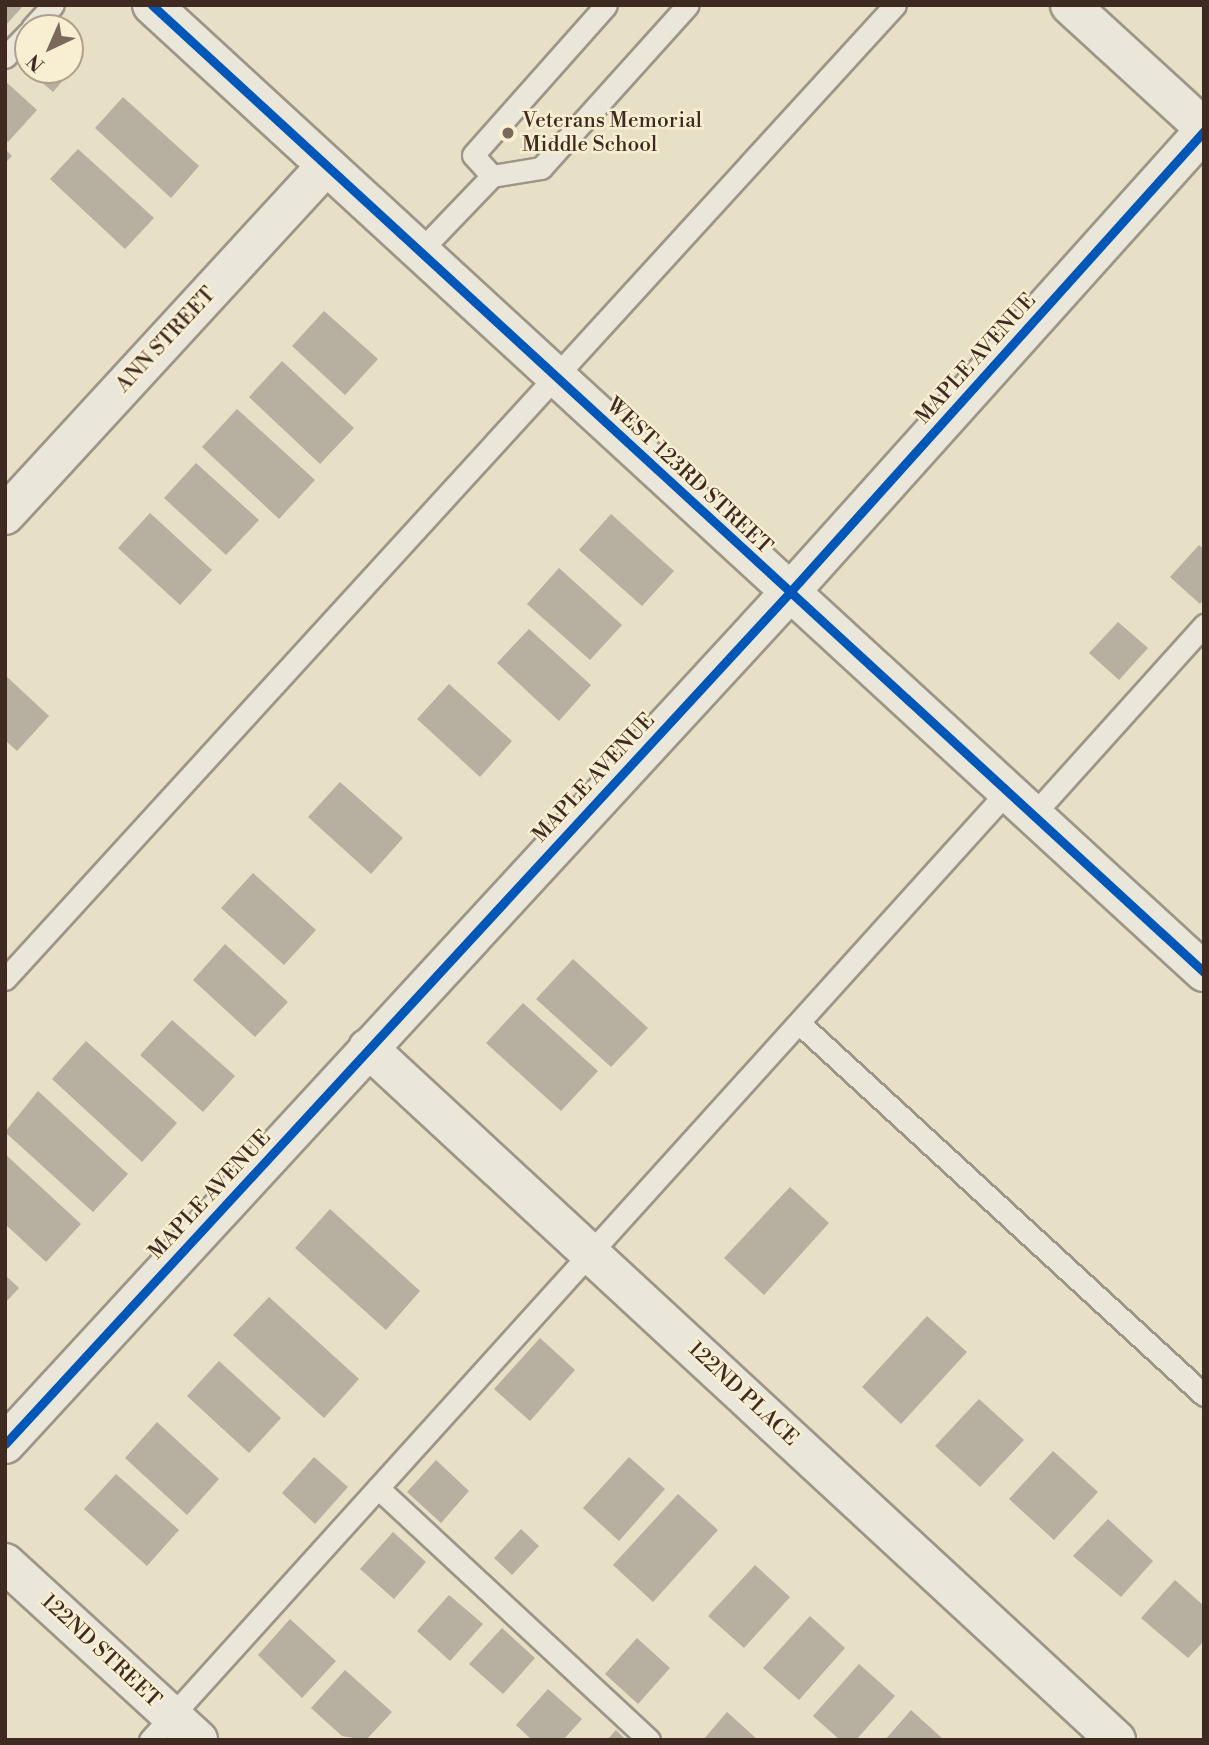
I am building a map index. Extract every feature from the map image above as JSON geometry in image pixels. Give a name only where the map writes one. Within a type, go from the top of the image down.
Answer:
[{"type":"street","name":"WEST 123RD STREET","points":[[152,5],[1204,972]]},
{"type":"street","points":[[1070,5],[1204,129]]},
{"type":"street","name":"MAPLE AVENUE","points":[[5,1444],[790,592],[1204,129]]},
{"type":"street","name":"ANN STREET","points":[[5,515],[326,166]]},
{"type":"street","name":"122ND PLACE","points":[[368,1048],[1116,1740]]},
{"type":"street","name":"122ND STREET","points":[[5,1563],[173,1732]]},
{"type":"lane","points":[[492,176],[473,155],[606,5]]},
{"type":"lane","points":[[420,251],[492,176],[541,168],[688,5]]},
{"type":"lane","points":[[5,979],[895,5]]},
{"type":"lane","points":[[173,1732],[378,1488],[799,1023],[1204,625]]},
{"type":"lane","points":[[799,1023],[1204,1395]]},
{"type":"lane","points":[[378,1488],[649,1740]]},
{"type":"building","points":[[5,5],[24,5],[14,14],[5,26]]},
{"type":"building","points":[[5,81],[37,110],[8,142],[5,140]]},
{"type":"building","points":[[44,84],[60,84],[53,92]]},
{"type":"building","points":[[123,97],[199,166],[171,198],[95,128]]},
{"type":"building","points":[[5,149],[12,156],[5,163]]},
{"type":"building","points":[[78,149],[154,218],[125,249],[50,179]]},
{"type":"building","points":[[324,311],[378,359],[345,395],[292,346]]},
{"type":"building","points":[[282,361],[354,428],[320,464],[249,397]]},
{"type":"building","points":[[237,409],[315,480],[279,519],[202,447]]},
{"type":"building","points":[[196,463],[259,520],[226,555],[164,498]]},
{"type":"building","points":[[150,513],[212,570],[180,605],[118,548]]},
{"type":"building","points":[[611,514],[674,571],[642,606],[579,550]]},
{"type":"building","points":[[1199,545],[1204,549],[1204,599],[1200,604],[1170,577]]},
{"type":"building","points":[[559,568],[622,625],[590,660],[527,604]]},
{"type":"building","points":[[1118,622],[1148,648],[1119,680],[1089,653]]},
{"type":"building","points":[[529,629],[591,685],[559,721],[497,663]]},
{"type":"building","points":[[5,675],[49,716],[17,751],[5,740]]},
{"type":"building","points":[[449,684],[512,741],[480,777],[417,719]]},
{"type":"building","points":[[340,782],[403,838],[371,874],[308,817]]},
{"type":"building","points":[[253,873],[316,930],[284,965],[221,908]]},
{"type":"building","points":[[225,944],[288,1002],[255,1037],[193,980]]},
{"type":"building","points":[[573,959],[648,1028],[611,1067],[536,999]]},
{"type":"building","points":[[523,1003],[598,1071],[561,1111],[486,1043]]},
{"type":"building","points":[[172,1020],[235,1076],[203,1112],[140,1055]]},
{"type":"building","points":[[86,1041],[177,1123],[142,1162],[52,1079]]},
{"type":"building","points":[[38,1091],[128,1174],[93,1212],[5,1132]]},
{"type":"building","points":[[5,1154],[81,1224],[46,1262],[5,1224]]},
{"type":"building","points":[[790,1187],[829,1223],[764,1295],[724,1258]]},
{"type":"building","points":[[330,1209],[420,1291],[386,1330],[295,1248]]},
{"type":"building","points":[[5,1275],[19,1288],[5,1303]]},
{"type":"building","points":[[269,1297],[359,1379],[324,1418],[233,1335]]},
{"type":"building","points":[[927,1316],[967,1352],[901,1424],[862,1387]]},
{"type":"building","points":[[540,1338],[575,1370],[530,1421],[494,1389]]},
{"type":"building","points":[[219,1361],[281,1418],[249,1453],[187,1396]]},
{"type":"building","points":[[979,1399],[1024,1440],[980,1487],[935,1446]]},
{"type":"building","points":[[157,1422],[219,1479],[187,1515],[125,1458]]},
{"type":"building","points":[[1053,1451],[1098,1492],[1054,1540],[1009,1499]]},
{"type":"building","points":[[314,1457],[348,1487],[315,1524],[282,1493]]},
{"type":"building","points":[[629,1457],[665,1489],[619,1541],[583,1508]]},
{"type":"building","points":[[436,1460],[469,1491],[441,1523],[407,1492]]},
{"type":"building","points":[[116,1474],[179,1530],[147,1566],[84,1509]]},
{"type":"building","points":[[678,1494],[718,1530],[653,1602],[613,1565]]},
{"type":"building","points":[[1108,1519],[1153,1561],[1121,1597],[1073,1556]]},
{"type":"building","points":[[521,1529],[539,1546],[512,1575],[494,1558]]},
{"type":"building","points":[[393,1532],[426,1562],[394,1599],[360,1569]]},
{"type":"building","points":[[755,1565],[790,1597],[744,1648],[708,1616]]},
{"type":"building","points":[[1175,1580],[1204,1606],[1204,1641],[1188,1658],[1141,1618]]},
{"type":"building","points":[[449,1595],[483,1624],[450,1661],[417,1631]]},
{"type":"building","points":[[810,1616],[845,1648],[799,1700],[763,1668]]},
{"type":"building","points":[[290,1619],[336,1661],[302,1698],[258,1655]]},
{"type":"building","points":[[502,1628],[535,1658],[503,1694],[469,1664]]},
{"type":"building","points":[[637,1638],[670,1668],[638,1704],[605,1674]]},
{"type":"building","points":[[859,1664],[895,1696],[856,1740],[840,1740],[813,1716]]},
{"type":"building","points":[[345,1670],[392,1712],[366,1740],[342,1736],[311,1708]]},
{"type":"building","points":[[548,1689],[582,1719],[563,1740],[532,1740],[516,1725]]},
{"type":"building","points":[[911,1710],[944,1740],[885,1740]]},
{"type":"building","points":[[727,1712],[758,1740],[703,1740]]},
{"type":"building","points":[[616,1730],[626,1740],[607,1740]]},
{"type":"cycle path","points":[[152,5],[1204,972]]},
{"type":"cycle path","points":[[5,1444],[790,592],[1204,131]]},
{"type":"place","name":"Veterans Memorial Middle School","points":[[508,133]]}]
